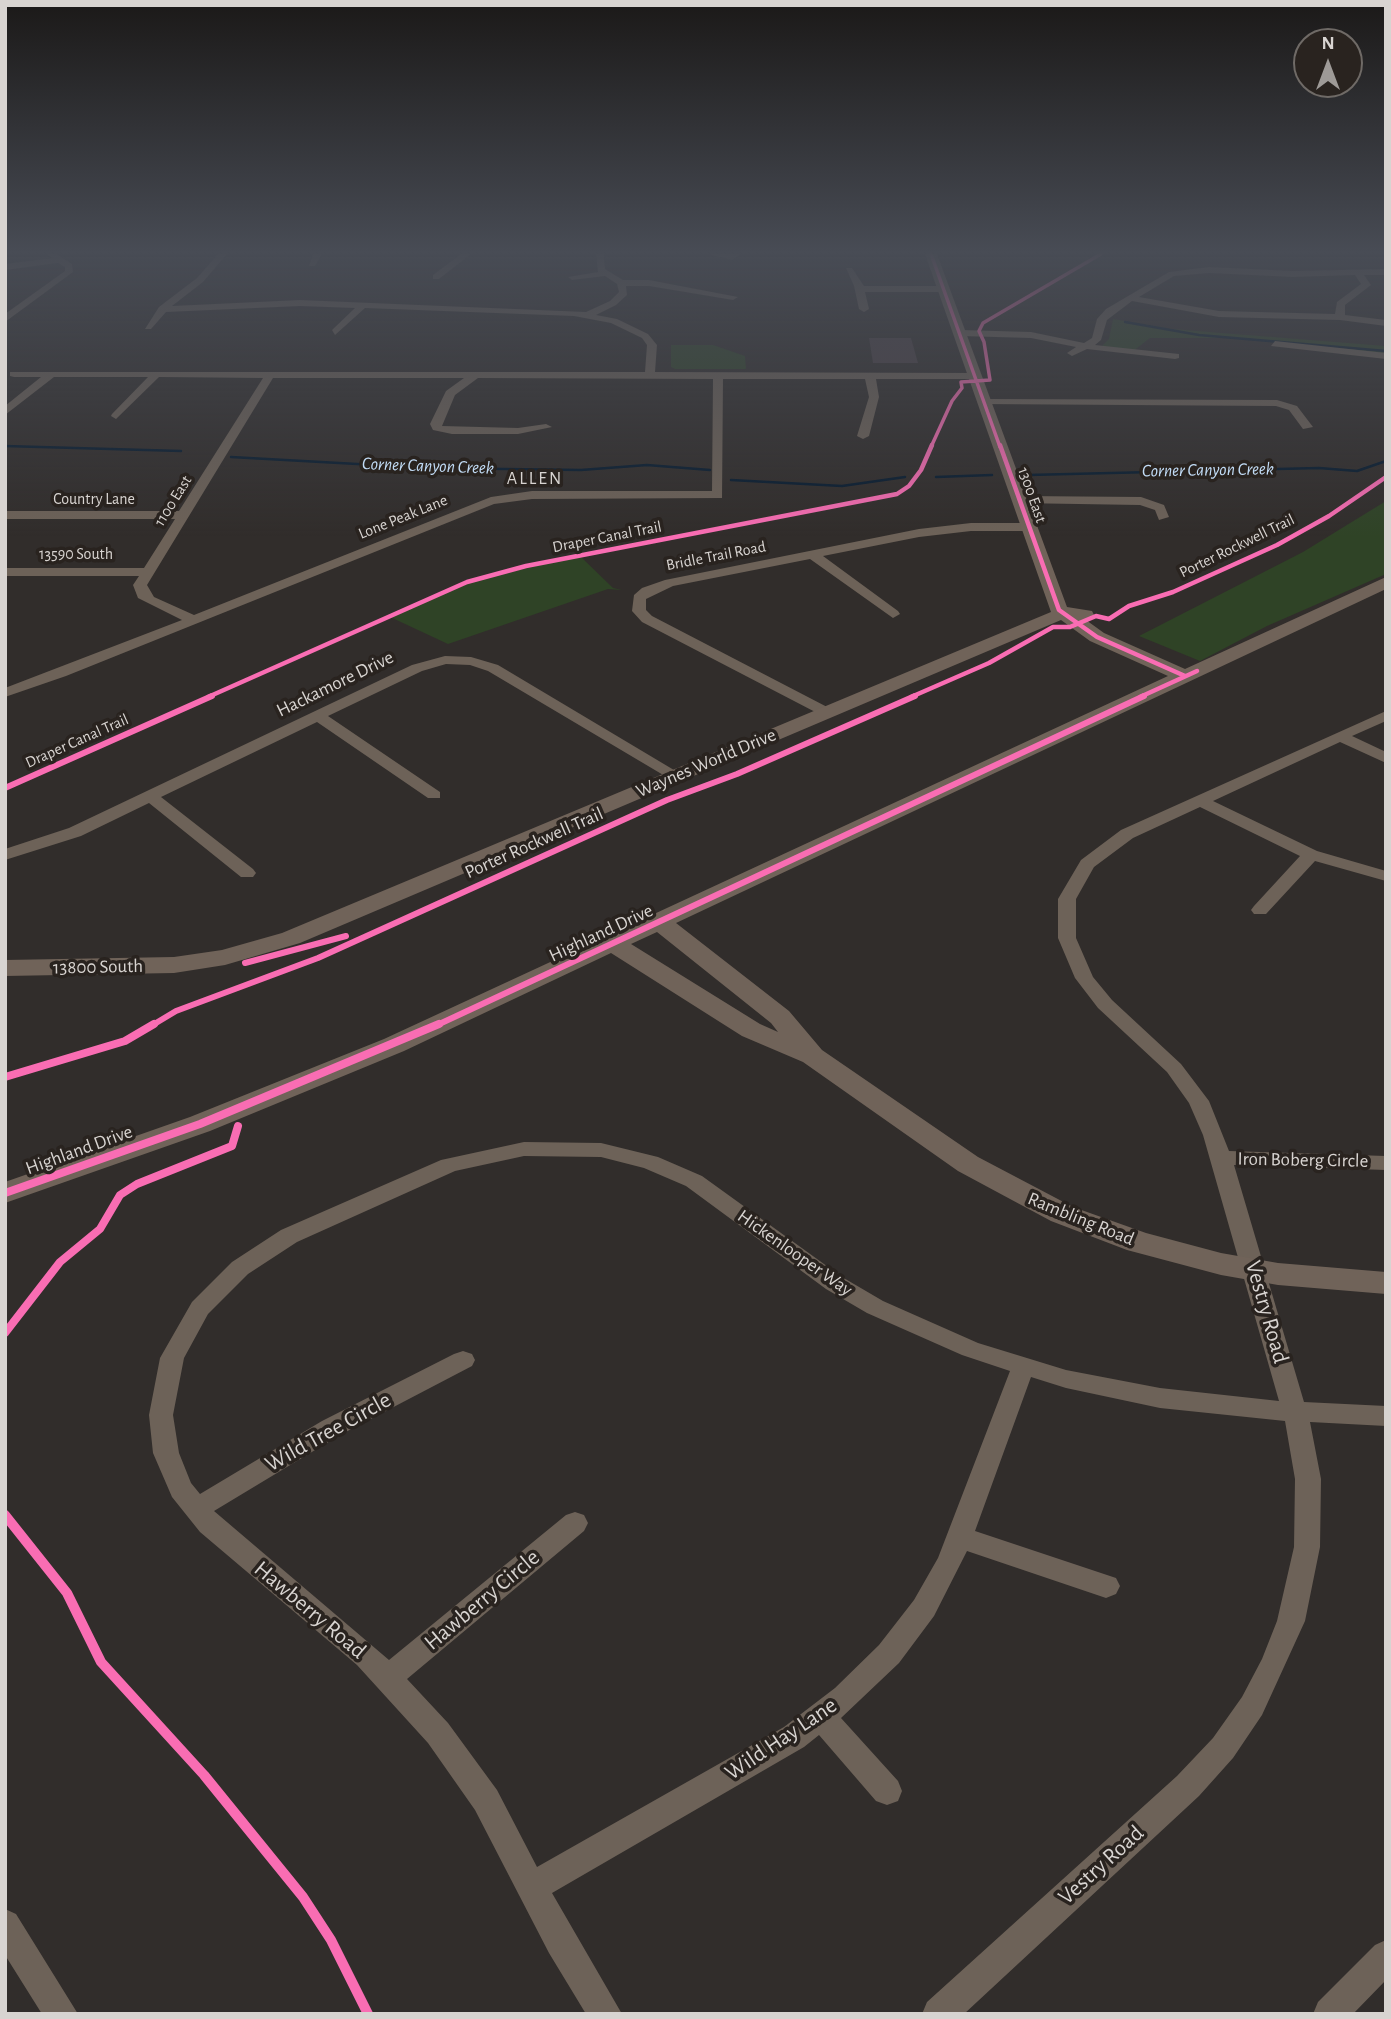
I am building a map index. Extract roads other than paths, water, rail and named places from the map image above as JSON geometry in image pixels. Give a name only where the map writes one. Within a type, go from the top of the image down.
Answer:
[{"type":"main road","name":"1300 East","points":[[965,348],[972,376],[1062,614]]},
{"type":"main road","name":"1300 East","points":[[1041,564],[1053,573],[1068,598],[1085,615],[1196,674]]},
{"type":"main road","name":"Highland Drive","points":[[5,1193],[302,1084],[614,944],[1104,714],[1144,704],[1196,674],[1248,654],[1274,634],[1386,582]]},
{"type":"main road","name":"Waynes World Drive","points":[[191,962],[259,948],[307,932],[1062,614]]},
{"type":"main road","points":[[1062,614],[1085,615]]},
{"type":"main road","points":[[1062,614],[1083,629],[1158,669],[1161,678],[1104,714]]},
{"type":"main road","points":[[1124,649],[1196,674]]},
{"type":"main road","name":"Rambling Road","points":[[660,922],[780,1017],[813,1056]]},
{"type":"main road","name":"Rambling Road","points":[[614,944],[751,1030],[813,1056]]},
{"type":"main road","name":"13800 South","points":[[5,968],[139,968],[191,962]]},
{"type":"street","points":[[650,376],[652,348]]},
{"type":"street","points":[[1072,353],[1082,348]]},
{"type":"street","points":[[1099,348],[1125,353],[1175,356]]},
{"type":"street","points":[[1314,348],[1386,356]]},
{"type":"street","points":[[14,374],[972,376]]},
{"type":"street","points":[[5,412],[50,375]]},
{"type":"street","name":"Lone Peak Lane","points":[[5,693],[500,498],[533,495],[718,495],[718,375]]},
{"type":"street","points":[[116,416],[155,376]]},
{"type":"street","name":"1100 East","points":[[147,572],[269,376]]},
{"type":"street","points":[[474,376],[450,393],[436,424],[437,428],[452,432],[518,431],[546,427]]},
{"type":"street","points":[[863,436],[874,397],[870,376]]},
{"type":"street","points":[[983,402],[1282,403],[1293,408],[1307,427]]},
{"type":"street","points":[[1021,500],[1141,501],[1160,508],[1163,517]]},
{"type":"street","name":"Country Lane","points":[[5,515],[183,515]]},
{"type":"street","name":"Bridle Trail Road","points":[[826,712],[647,619],[637,607],[642,594],[662,585],[932,531],[1028,527]]},
{"type":"street","points":[[813,554],[892,614]]},
{"type":"street","name":"13590 South","points":[[5,572],[147,572]]},
{"type":"street","points":[[147,572],[139,584],[142,595],[194,620]]},
{"type":"street","name":"Hackamore Drive","points":[[5,855],[68,835],[423,666],[446,660],[471,661],[493,668],[676,776]]},
{"type":"street","name":"Vestry Road","points":[[939,2014],[1188,1786],[1223,1748],[1252,1706],[1291,1621],[1306,1559],[1308,1479],[1295,1411],[1221,1158],[1207,1118],[1187,1084],[1158,1052],[1104,1004],[1084,978],[1070,951],[1065,925],[1072,887],[1099,853],[1127,834],[1386,715]]},
{"type":"street","points":[[318,716],[434,795]]},
{"type":"street","points":[[1339,736],[1386,758]]},
{"type":"street","points":[[150,796],[247,873]]},
{"type":"street","points":[[1201,801],[1311,855],[1386,876]]},
{"type":"street","points":[[1260,910],[1311,855]]},
{"type":"street","name":"Rambling Road","points":[[813,1056],[968,1164],[1029,1199],[1138,1242],[1179,1255],[1255,1270],[1386,1283]]},
{"type":"street","name":"Hickenlooper Way","points":[[306,1228],[425,1174],[473,1157],[550,1147],[601,1150],[650,1162],[694,1181],[796,1258],[865,1301],[933,1334],[1023,1367],[1112,1390],[1160,1398],[1246,1409],[1386,1416]]},
{"type":"street","name":"Iron Boberg Circle","points":[[1221,1158],[1386,1163]]},
{"type":"street","name":"Hawberry Road","points":[[306,1228],[255,1256],[225,1281],[189,1324],[172,1358],[162,1396],[162,1434],[172,1471],[196,1509],[389,1677],[462,1764],[486,1800],[578,1973],[605,2014]]},
{"type":"street","name":"Wild Tree Circle","points":[[196,1509],[331,1428],[463,1360]]},
{"type":"street","name":"Wild Hay Lane","points":[[532,1887],[767,1754],[821,1717],[868,1676],[908,1631],[938,1585],[960,1536],[1023,1367]]},
{"type":"street","name":"Hawberry Circle","points":[[389,1677],[575,1524]]},
{"type":"street","points":[[960,1536],[1106,1586]]},
{"type":"street","points":[[821,1717],[887,1791]]},
{"type":"street","points":[[5,1926],[61,2014]]},
{"type":"street","points":[[1330,2014],[1386,1956]]},
{"type":"waterway","points":[[1354,348],[1386,351]]},
{"type":"waterway","name":"Corner Canyon Creek","points":[[5,446],[181,451]]},
{"type":"waterway","name":"Corner Canyon Creek","points":[[231,457],[429,468],[581,470],[647,465],[710,470]]},
{"type":"waterway","name":"Corner Canyon Creek","points":[[1028,475],[1319,468],[1357,471],[1386,461]]},
{"type":"waterway","name":"Corner Canyon Creek","points":[[936,477],[992,475]]},
{"type":"waterway","name":"Corner Canyon Creek","points":[[731,480],[842,486],[905,477]]},
{"type":"district","name":"ALLEN","points":[[535,479]]}]
